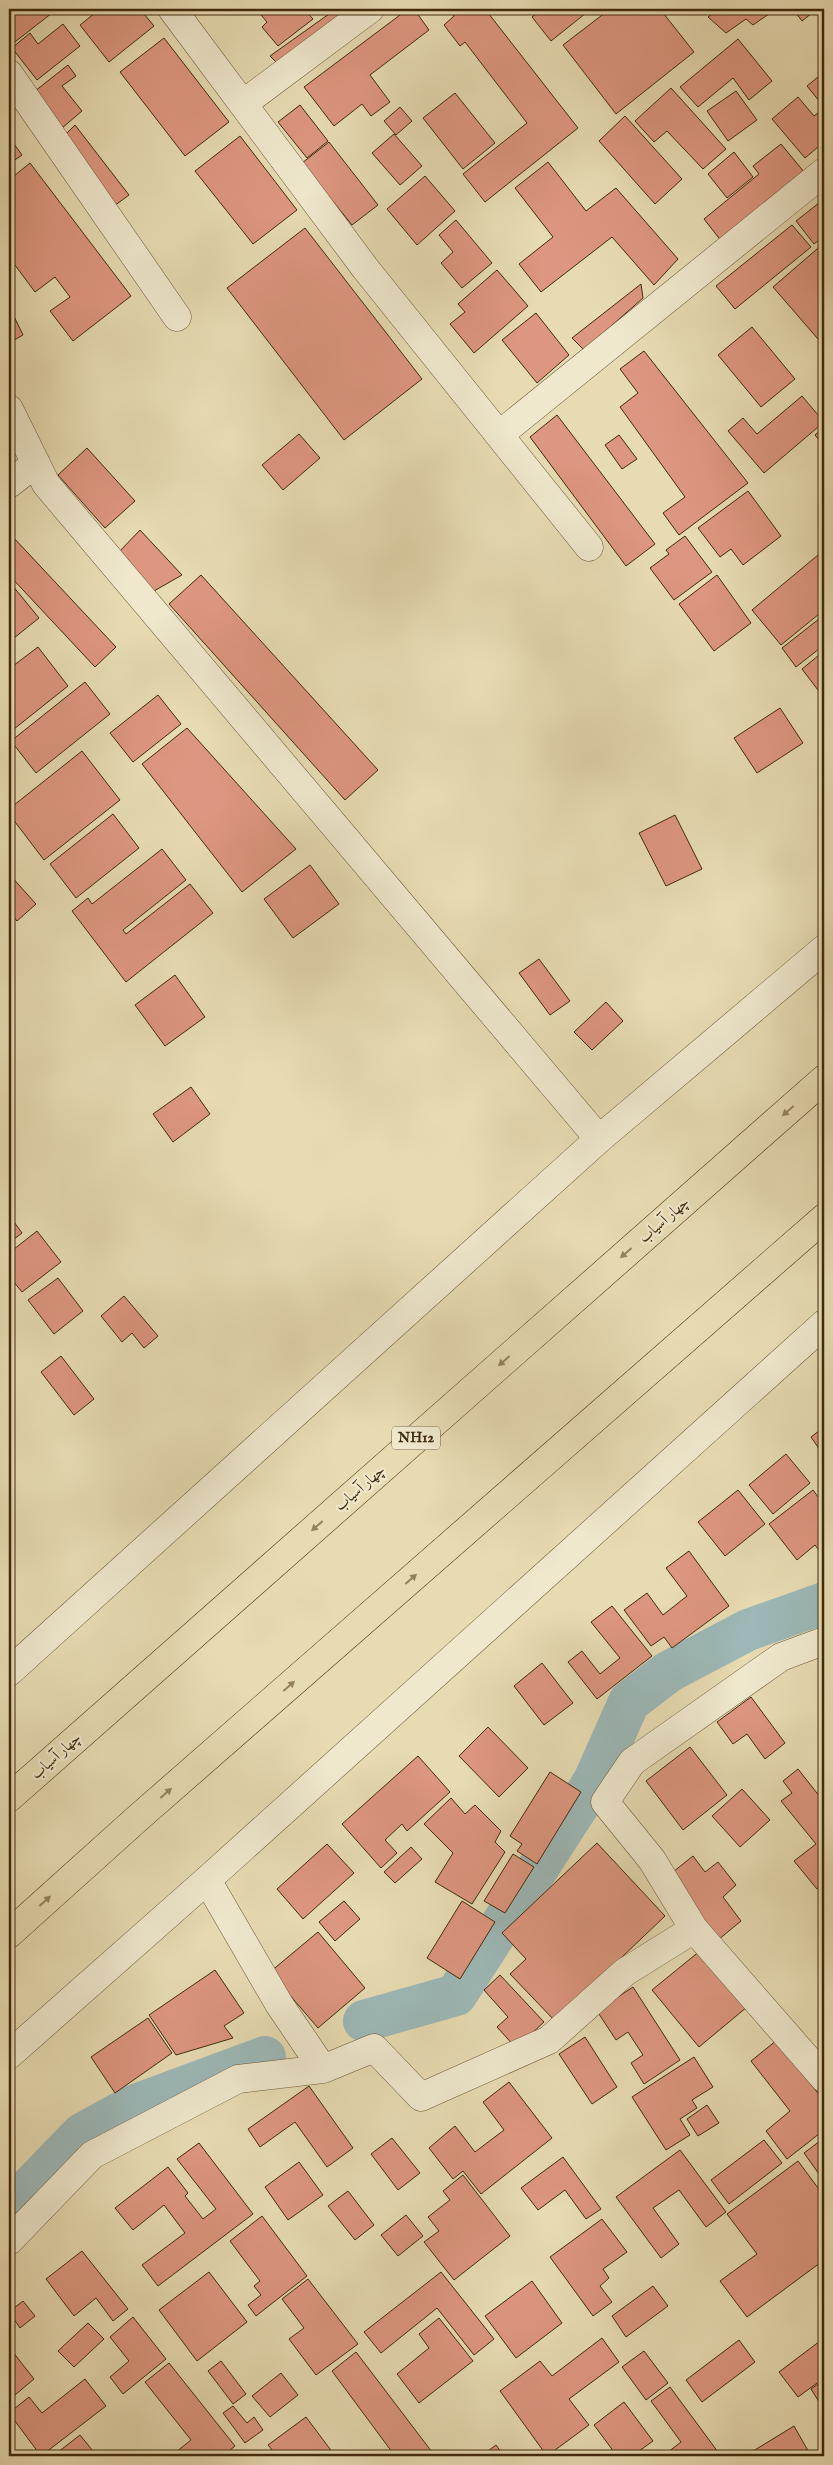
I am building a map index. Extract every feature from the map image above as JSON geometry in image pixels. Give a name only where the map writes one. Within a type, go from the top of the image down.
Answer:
[{"type":"highway","name":"چهار آسیاب","points":[[9,1798],[824,1079]]},
{"type":"highway","points":[[9,1934],[146,1810],[824,1218]]},
{"type":"street","points":[[172,9],[365,268],[589,547]]},
{"type":"street","points":[[244,104],[370,9]]},
{"type":"street","points":[[9,74],[177,317]]},
{"type":"street","points":[[500,435],[824,172]]},
{"type":"street","points":[[9,409],[46,484],[599,1140]]},
{"type":"street","points":[[9,484],[36,463]]},
{"type":"street","points":[[9,1672],[599,1140],[824,949]]},
{"type":"street","points":[[9,2055],[207,1880],[824,1324]]},
{"type":"street","points":[[824,1641],[782,1657],[632,1762],[605,1802],[652,1860],[694,1929],[824,2078]]},
{"type":"street","points":[[207,1880],[279,2004],[323,2069]]},
{"type":"street","points":[[9,2241],[92,2155],[238,2078],[323,2069],[374,2048],[420,2097],[548,2040],[625,1972],[694,1929]]},
{"type":"building","points":[[9,9],[48,9],[52,13],[11,45],[9,42]]},
{"type":"building","points":[[100,9],[140,9],[154,26],[109,62],[80,25]]},
{"type":"building","points":[[256,9],[304,9],[313,19],[278,46],[262,27],[267,22]]},
{"type":"building","points":[[336,9],[360,9],[281,67],[270,56]]},
{"type":"building","points":[[408,9],[414,9],[429,30],[370,75],[390,102],[371,116],[362,104],[334,126],[304,87]]},
{"type":"building","points":[[448,9],[485,9],[578,128],[485,202],[463,174],[527,123],[465,42],[460,46],[444,25],[454,16]]},
{"type":"building","points":[[542,9],[591,9],[551,41],[532,17]]},
{"type":"building","points":[[610,9],[660,9],[694,52],[616,114],[563,45]]},
{"type":"building","points":[[719,9],[776,9],[753,25],[746,19],[726,33],[708,17]]},
{"type":"building","points":[[793,9],[817,9],[802,21]]},
{"type":"building","points":[[63,24],[80,46],[37,80],[12,48],[30,33],[38,44]]},
{"type":"building","points":[[164,38],[229,122],[185,156],[120,72]]},
{"type":"building","points":[[738,39],[772,81],[749,100],[733,78],[698,107],[680,87]]},
{"type":"building","points":[[68,65],[76,76],[62,86],[82,111],[55,134],[30,95]]},
{"type":"building","points":[[824,72],[824,107],[807,86]]},
{"type":"building","points":[[671,88],[726,149],[703,169],[667,131],[654,142],[635,121]]},
{"type":"building","points":[[736,91],[757,120],[728,141],[707,111]]},
{"type":"building","points":[[455,93],[495,143],[463,169],[423,118]]},
{"type":"building","points":[[798,97],[814,116],[824,110],[824,142],[805,158],[772,119]]},
{"type":"building","points":[[300,105],[328,141],[307,158],[278,122]]},
{"type":"building","points":[[400,107],[412,121],[396,135],[384,121]]},
{"type":"building","points":[[625,116],[682,179],[655,204],[599,141]]},
{"type":"building","points":[[75,125],[129,195],[110,209],[60,140]]},
{"type":"building","points":[[394,134],[422,166],[400,185],[372,153]]},
{"type":"building","points":[[240,136],[297,210],[253,244],[195,171]]},
{"type":"building","points":[[9,137],[22,155],[9,164]]},
{"type":"building","points":[[329,142],[378,205],[352,225],[302,163]]},
{"type":"building","points":[[781,144],[809,178],[726,247],[704,219],[759,174],[753,166]]},
{"type":"building","points":[[734,152],[753,177],[727,198],[708,174]]},
{"type":"building","points":[[548,162],[586,211],[616,188],[678,259],[654,285],[612,237],[541,292],[519,264],[553,237],[515,188]]},
{"type":"building","points":[[30,163],[131,296],[73,341],[50,311],[70,297],[55,277],[35,292],[9,257],[9,180]]},
{"type":"building","points":[[425,176],[455,211],[417,245],[387,209]]},
{"type":"building","points":[[824,199],[824,236],[814,244],[796,221]]},
{"type":"building","points":[[456,220],[492,263],[462,288],[441,263],[453,252],[439,235]]},
{"type":"building","points":[[792,225],[811,247],[735,309],[716,286]]},
{"type":"building","points":[[305,228],[422,379],[344,440],[227,288]]},
{"type":"building","points":[[824,243],[824,346],[773,287]]},
{"type":"building","points":[[497,270],[528,306],[474,353],[450,324],[465,312],[458,304]]},
{"type":"building","points":[[641,284],[643,298],[584,350],[572,338]]},
{"type":"building","points":[[9,306],[23,335],[9,343]]},
{"type":"building","points":[[536,313],[569,355],[537,383],[502,340]]},
{"type":"building","points":[[752,327],[795,379],[761,407],[718,355]]},
{"type":"building","points":[[644,351],[748,483],[679,535],[663,513],[685,497],[620,407],[638,393],[620,369]]},
{"type":"building","points":[[802,396],[824,422],[764,473],[728,431],[743,418],[757,434]]},
{"type":"building","points":[[557,415],[655,544],[626,566],[530,437]]},
{"type":"building","points":[[824,427],[824,446],[815,435]]},
{"type":"building","points":[[299,434],[320,458],[283,490],[262,465]]},
{"type":"building","points":[[619,435],[637,459],[622,469],[605,445]]},
{"type":"building","points":[[87,448],[135,501],[105,528],[58,475]]},
{"type":"building","points":[[748,491],[781,536],[743,565],[731,549],[720,557],[698,528]]},
{"type":"building","points":[[140,530],[182,575],[154,591],[118,553]]},
{"type":"building","points":[[12,536],[116,647],[95,667],[9,575],[9,539]]},
{"type":"building","points":[[685,536],[712,572],[674,600],[650,568],[669,554],[666,550]]},
{"type":"building","points":[[824,550],[824,610],[781,645],[752,610]]},
{"type":"building","points":[[201,575],[378,770],[345,800],[169,604]]},
{"type":"building","points":[[717,575],[751,623],[714,651],[679,604]]},
{"type":"building","points":[[12,585],[39,618],[9,642],[9,588]]},
{"type":"building","points":[[824,615],[824,645],[796,667],[782,648]]},
{"type":"building","points":[[38,647],[68,686],[9,733],[9,669]]},
{"type":"building","points":[[824,651],[824,698],[802,669]]},
{"type":"building","points":[[85,682],[110,714],[36,773],[11,741]]},
{"type":"building","points":[[158,695],[181,724],[133,762],[110,733]]},
{"type":"building","points":[[780,708],[803,743],[757,773],[734,738]]},
{"type":"building","points":[[187,728],[296,849],[242,892],[142,764]]},
{"type":"building","points":[[82,751],[120,800],[44,860],[9,814],[9,809]]},
{"type":"building","points":[[113,814],[139,848],[76,898],[50,864]]},
{"type":"building","points":[[675,815],[702,869],[666,886],[639,833]]},
{"type":"building","points":[[162,849],[186,880],[123,930],[126,934],[190,884],[213,913],[126,982],[72,911],[88,898],[92,904]]},
{"type":"building","points":[[310,865],[339,904],[293,938],[264,899]]},
{"type":"building","points":[[9,874],[36,904],[17,921],[9,911]]},
{"type":"building","points":[[539,959],[570,1001],[550,1015],[519,973]]},
{"type":"building","points":[[175,975],[205,1017],[165,1046],[135,1005]]},
{"type":"building","points":[[606,1002],[623,1021],[592,1050],[574,1032]]},
{"type":"building","points":[[191,1087],[210,1114],[173,1142],[153,1114]]},
{"type":"building","points":[[9,1215],[22,1233],[9,1243]]},
{"type":"building","points":[[37,1231],[61,1262],[22,1292],[9,1276],[9,1253]]},
{"type":"building","points":[[58,1278],[83,1311],[54,1334],[28,1300]]},
{"type":"building","points":[[124,1296],[158,1336],[144,1348],[132,1333],[122,1342],[101,1316]]},
{"type":"building","points":[[61,1356],[94,1399],[74,1415],[41,1372]]},
{"type":"building","points":[[824,1427],[824,1456],[811,1437]]},
{"type":"building","points":[[786,1454],[810,1483],[773,1514],[749,1485]]},
{"type":"building","points":[[738,1490],[765,1524],[725,1556],[698,1522]]},
{"type":"building","points":[[813,1490],[824,1505],[824,1557],[815,1545],[797,1560],[769,1524]]},
{"type":"building","points":[[689,1551],[729,1606],[672,1648],[664,1637],[651,1646],[624,1610],[647,1593],[663,1615],[687,1596],[666,1568]]},
{"type":"building","points":[[612,1606],[652,1656],[597,1699],[568,1662],[582,1651],[600,1674],[620,1658],[591,1622]]},
{"type":"building","points":[[542,1663],[573,1703],[544,1725],[514,1686]]},
{"type":"building","points":[[751,1697],[785,1743],[765,1759],[747,1734],[733,1744],[717,1722]]},
{"type":"building","points":[[488,1727],[528,1768],[499,1797],[459,1756]]},
{"type":"building","points":[[690,1747],[727,1795],[683,1830],[646,1781]]},
{"type":"building","points":[[418,1756],[450,1792],[407,1831],[402,1824],[385,1840],[397,1853],[381,1868],[342,1824]]},
{"type":"building","points":[[798,1769],[824,1802],[824,1883],[817,1889],[794,1861],[816,1844],[781,1801],[792,1793],[783,1781]]},
{"type":"building","points":[[550,1772],[581,1792],[537,1864],[517,1851],[522,1844],[510,1836]]},
{"type":"building","points":[[742,1789],[770,1820],[740,1847],[712,1816]]},
{"type":"building","points":[[451,1798],[465,1814],[475,1805],[501,1831],[495,1842],[505,1852],[472,1904],[435,1882],[453,1853],[424,1824]]},
{"type":"building","points":[[597,1843],[665,1916],[555,2021],[510,1974],[526,1959],[502,1933]]},
{"type":"building","points":[[327,1844],[354,1873],[303,1919],[277,1889]]},
{"type":"building","points":[[411,1847],[422,1859],[395,1883],[384,1872]]},
{"type":"building","points":[[513,1854],[534,1867],[505,1913],[484,1901]]},
{"type":"building","points":[[693,1856],[705,1872],[718,1862],[736,1885],[723,1897],[741,1921],[718,1940],[668,1876]]},
{"type":"building","points":[[344,1901],[360,1919],[335,1941],[319,1922]]},
{"type":"building","points":[[462,1901],[495,1922],[460,1979],[427,1958]]},
{"type":"building","points":[[318,1932],[365,1988],[318,2028],[270,1972]]},
{"type":"building","points":[[701,1950],[747,2007],[699,2047],[652,1990]]},
{"type":"building","points":[[215,1970],[244,2013],[224,2026],[233,2038],[176,2055],[149,2015]]},
{"type":"building","points":[[500,1975],[544,2022],[516,2048],[497,2027],[508,2017],[484,1990]]},
{"type":"building","points":[[633,1987],[680,2060],[644,2084],[631,2063],[643,2055],[628,2032],[616,2040],[597,2011]]},
{"type":"building","points":[[148,2018],[172,2053],[115,2093],[91,2057]]},
{"type":"building","points":[[585,2037],[617,2087],[592,2104],[559,2054]]},
{"type":"building","points":[[777,2040],[824,2101],[824,2130],[787,2159],[766,2131],[790,2111],[751,2061]]},
{"type":"building","points":[[694,2057],[713,2087],[692,2100],[697,2108],[680,2119],[690,2135],[666,2150],[632,2097]]},
{"type":"building","points":[[509,2082],[552,2138],[481,2194],[463,2171],[453,2179],[429,2148],[455,2126],[475,2152],[504,2130],[483,2102]]},
{"type":"building","points":[[309,2086],[353,2148],[327,2167],[295,2122],[260,2147],[248,2129]]},
{"type":"building","points":[[707,2105],[719,2123],[698,2136],[687,2119]]},
{"type":"building","points":[[392,2138],[420,2173],[398,2190],[371,2154]]},
{"type":"building","points":[[824,2138],[824,2181],[804,2153]]},
{"type":"building","points":[[764,2140],[782,2163],[729,2204],[711,2180]]},
{"type":"building","points":[[199,2143],[253,2214],[158,2286],[142,2265],[185,2233],[164,2205],[133,2230],[115,2208],[168,2167],[188,2193],[185,2196],[203,2219],[216,2209],[177,2159]]},
{"type":"building","points":[[680,2150],[726,2212],[706,2227],[679,2190],[653,2208],[679,2244],[661,2258],[616,2197]]},
{"type":"building","points":[[563,2157],[601,2209],[586,2219],[565,2190],[538,2210],[521,2188]]},
{"type":"building","points":[[798,2161],[824,2196],[824,2260],[747,2317],[720,2281],[757,2254],[727,2214]]},
{"type":"building","points":[[299,2162],[323,2195],[288,2220],[265,2187]]},
{"type":"building","points":[[463,2175],[510,2236],[454,2280],[424,2242],[439,2231],[428,2217],[450,2200],[443,2191]]},
{"type":"building","points":[[348,2191],[374,2225],[355,2240],[328,2206]]},
{"type":"building","points":[[406,2215],[423,2236],[398,2256],[381,2235]]},
{"type":"building","points":[[262,2216],[307,2276],[256,2316],[248,2305],[261,2295],[254,2286],[260,2281],[230,2241]]},
{"type":"building","points":[[602,2219],[627,2252],[603,2269],[609,2278],[600,2286],[612,2302],[593,2316],[550,2257]]},
{"type":"building","points":[[82,2251],[128,2309],[113,2321],[96,2298],[74,2316],[46,2279]]},
{"type":"building","points":[[209,2272],[247,2322],[197,2361],[159,2310]]},
{"type":"building","points":[[441,2272],[494,2339],[474,2355],[437,2308],[381,2353],[364,2332]]},
{"type":"building","points":[[308,2279],[358,2344],[316,2375],[289,2339],[304,2328],[282,2299]]},
{"type":"building","points":[[532,2281],[562,2323],[516,2358],[485,2316]]},
{"type":"building","points":[[653,2286],[668,2306],[626,2337],[612,2316]]},
{"type":"building","points":[[23,2301],[35,2316],[20,2328],[9,2312]]},
{"type":"building","points":[[133,2317],[166,2359],[123,2394],[110,2377],[129,2361],[110,2337]]},
{"type":"building","points":[[439,2318],[473,2361],[419,2403],[397,2374],[429,2348],[419,2334]]},
{"type":"building","points":[[88,2323],[104,2339],[74,2367],[58,2351]]},
{"type":"building","points":[[602,2338],[619,2362],[569,2399],[589,2425],[547,2456],[500,2391],[540,2361],[552,2376]]},
{"type":"building","points":[[824,2338],[824,2378],[798,2397],[779,2372]]},
{"type":"building","points":[[739,2340],[755,2362],[702,2402],[686,2380]]},
{"type":"building","points":[[9,2347],[34,2379],[9,2400]]},
{"type":"building","points":[[644,2351],[668,2383],[646,2400],[622,2367]]},
{"type":"building","points":[[356,2352],[435,2456],[395,2456],[332,2371]]},
{"type":"building","points":[[221,2361],[246,2394],[233,2404],[208,2371]]},
{"type":"building","points":[[169,2363],[235,2446],[223,2456],[171,2456],[191,2440],[145,2382]]},
{"type":"building","points":[[281,2373],[298,2395],[270,2417],[252,2396]]},
{"type":"building","points":[[85,2379],[106,2406],[41,2456],[9,2413],[29,2397],[42,2413]]},
{"type":"building","points":[[824,2380],[824,2410],[811,2389]]},
{"type":"building","points":[[670,2387],[718,2452],[712,2456],[663,2456],[681,2442],[651,2401]]},
{"type":"building","points":[[624,2402],[653,2441],[632,2456],[617,2456],[594,2425]]},
{"type":"building","points":[[233,2406],[247,2423],[254,2417],[263,2430],[245,2443],[223,2413]]},
{"type":"building","points":[[306,2417],[333,2453],[328,2456],[277,2456],[268,2445]]},
{"type":"building","points":[[794,2426],[811,2456],[745,2456]]},
{"type":"building","points":[[80,2435],[97,2456],[53,2456]]},
{"type":"building","points":[[496,2445],[504,2456],[481,2456]]},
{"type":"waterway","points":[[364,2021],[456,1995],[594,1781],[629,1702],[668,1672],[748,1630],[824,1603]]},
{"type":"waterway","points":[[9,2209],[82,2134],[133,2106],[265,2057]]}]
